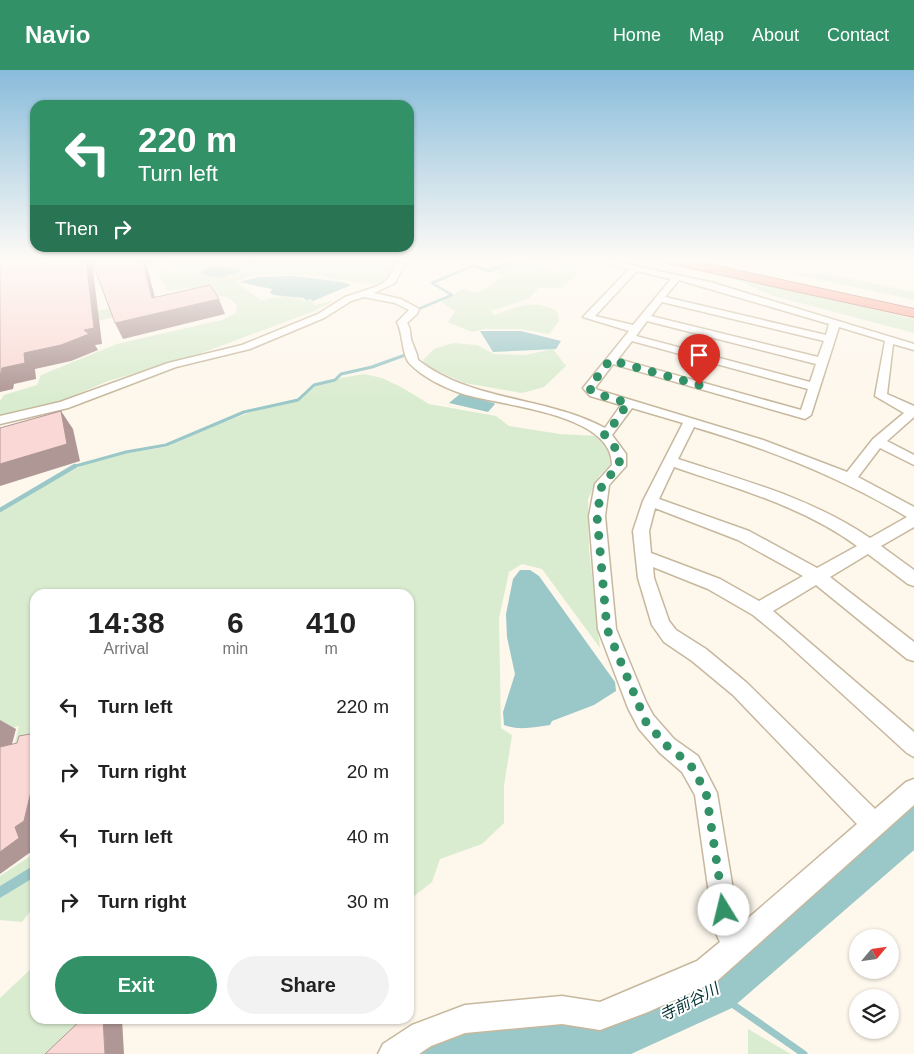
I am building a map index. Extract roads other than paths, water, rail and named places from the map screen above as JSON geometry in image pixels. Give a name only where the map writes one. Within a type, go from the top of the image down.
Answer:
[{"type":"highway","points":[[877,305],[914,313]]},
{"type":"highway","points":[[901,305],[914,308]]},
{"type":"street","points":[[0,420],[64,405],[172,365],[225,354],[321,316],[336,305]]},
{"type":"street","points":[[406,305],[414,309],[414,312],[402,322],[406,329],[406,340],[410,346],[413,361],[426,372],[464,390],[582,420],[604,434],[620,454],[619,466],[602,484],[597,516],[607,629],[646,722],[667,746],[690,764],[706,792],[727,929],[735,944]]},
{"type":"street","points":[[600,305],[588,317],[632,333],[814,387]]},
{"type":"street","points":[[655,305],[589,388],[594,393],[811,461],[884,494],[914,514]]},
{"type":"street","points":[[689,305],[830,339]]},
{"type":"street","points":[[774,305],[914,348]]},
{"type":"street","points":[[645,317],[823,362]]},
{"type":"street","points":[[610,360],[805,415],[836,324]]},
{"type":"street","points":[[850,477],[878,442],[911,415],[881,396],[888,344],[891,340]]},
{"type":"street","points":[[604,434],[609,431],[628,403]]},
{"type":"street","points":[[690,423],[650,501],[641,531],[646,578],[660,625],[670,636],[699,655],[740,689],[873,824]]},
{"type":"street","points":[[878,442],[914,461]]},
{"type":"street","points":[[670,461],[788,501],[818,514],[869,546],[914,579]]},
{"type":"street","points":[[650,501],[743,536],[774,550],[816,576],[914,653]]},
{"type":"street","points":[[759,610],[914,520]]},
{"type":"street","points":[[643,556],[714,584],[759,610],[787,632],[914,746]]},
{"type":"street","points":[[393,1054],[422,1035],[466,1019],[562,1010],[600,1016],[638,1002],[707,971],[735,944],[914,790]]},
{"type":"water","points":[[480,331],[521,331],[561,341],[556,349],[493,352]]},
{"type":"water","points":[[460,394],[495,404],[488,412],[449,403]]},
{"type":"water","points":[[520,570],[530,570],[539,576],[615,682],[616,691],[594,705],[552,721],[550,725],[521,728],[504,725],[503,712],[515,674],[507,637],[506,614],[513,579]]},
{"type":"water","points":[[30,868],[30,880],[0,898],[0,886]]},
{"type":"waterway","points":[[416,310],[428,305]]},
{"type":"waterway","points":[[74,466],[126,452],[166,445],[244,412],[298,400],[314,385],[335,380],[341,374],[372,367],[408,354],[408,352]]},
{"type":"waterway","points":[[0,510],[74,466]]},
{"type":"waterway","name":"寺前谷川","points":[[443,1054],[456,1048],[522,1035],[616,1037],[716,992],[914,825]]},
{"type":"waterway","points":[[719,989],[728,1001],[804,1054]]}]
